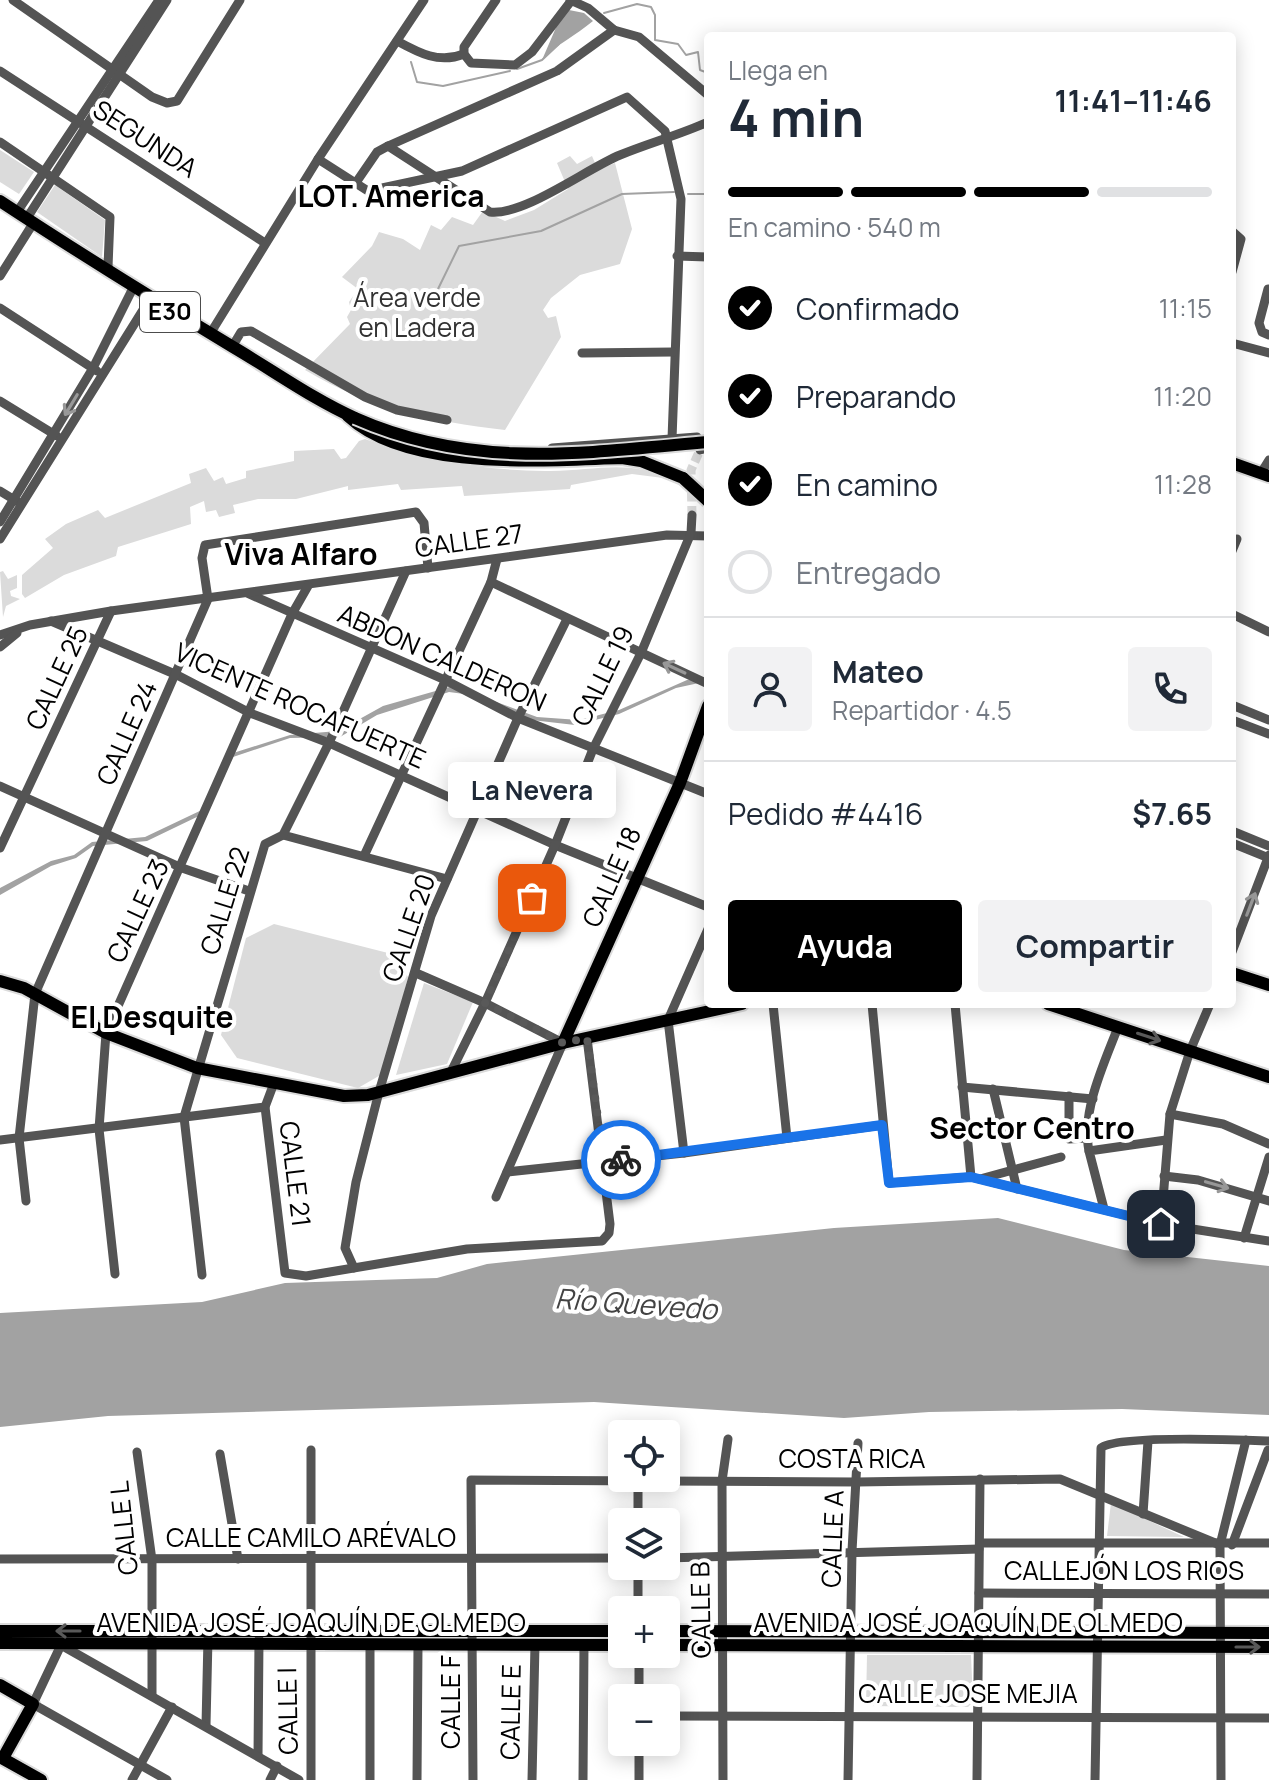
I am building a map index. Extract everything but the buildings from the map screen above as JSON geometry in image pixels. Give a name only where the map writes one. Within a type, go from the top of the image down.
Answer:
[{"type":"main road","name":"E30","points":[[0,201],[108,267],[166,309],[312,397],[350,416],[362,429],[433,452],[502,462],[622,458],[641,461],[683,478]]},
{"type":"main road","points":[[143,310],[159,305],[166,309]]},
{"type":"main road","points":[[350,416],[392,434],[441,447],[499,455],[704,444]]},
{"type":"main road","name":"E30","points":[[640,448],[683,478],[704,497]]},
{"type":"main road","points":[[1236,464],[1266,472]]},
{"type":"main road","name":"CALLE 18","points":[[563,1043],[680,783],[704,717]]},
{"type":"main road","points":[[1236,974],[1269,985]]},
{"type":"main road","points":[[0,981],[35,994],[106,1033],[197,1068],[344,1096],[379,1092],[563,1043],[724,1008]]},
{"type":"main road","points":[[1070,1008],[1269,1077]]},
{"type":"main road","name":"AVENIDA JOSÉ JOAQUÍN DE OLMEDO","points":[[0,1631],[208,1638],[258,1645],[309,1637],[473,1631],[608,1631]]},
{"type":"main road","name":"AVENIDA JOSÉ JOAQUÍN DE OLMEDO","points":[[208,1638],[259,1631],[370,1645],[608,1645]]},
{"type":"main road","name":"AVENIDA JOSÉ JOAQUÍN DE OLMEDO","points":[[680,1631],[978,1647],[1097,1638]]},
{"type":"main road","name":"AVENIDA JOSÉ JOAQUÍN DE OLMEDO","points":[[680,1645],[979,1632],[1221,1640],[1269,1647]]},
{"type":"main road","name":"AVENIDA JOSÉ JOAQUÍN DE OLMEDO","points":[[1221,1640],[1269,1633]]},
{"type":"main road","name":"AVENIDA JOSÉ JOAQUÍN DE OLMEDO","points":[[0,1643],[61,1645],[152,1637]]},
{"type":"main road","points":[[0,1685],[33,1704],[2,1758],[26,1776],[41,1780]]},
{"type":"street","points":[[13,0],[152,97],[167,103],[177,101],[240,0]]},
{"type":"street","points":[[117,72],[159,0]]},
{"type":"street","points":[[0,276],[49,174],[167,0]]},
{"type":"street","points":[[210,334],[318,159],[424,0]]},
{"type":"street","points":[[492,1],[464,47],[464,54],[471,63],[515,65],[532,52],[570,0],[588,8],[614,30],[639,37],[704,92]]},
{"type":"street","points":[[355,184],[377,152],[557,71],[614,30]]},
{"type":"street","points":[[397,41],[426,56],[452,59],[464,54]]},
{"type":"street","name":"SEGUNDA","points":[[0,71],[265,243]]},
{"type":"street","points":[[318,159],[355,184],[374,192],[441,178],[571,125],[627,97],[635,100],[668,139],[682,212],[677,256],[672,439],[704,444]]},
{"type":"street","points":[[388,146],[490,212],[498,213],[541,196],[619,155],[704,124]]},
{"type":"street","points":[[0,142],[110,217],[108,267]]},
{"type":"street","points":[[1236,235],[1241,239],[1236,257]]},
{"type":"street","points":[[677,256],[704,257]]},
{"type":"street","points":[[0,522],[93,368],[134,286]]},
{"type":"street","points":[[1268,289],[1259,323],[1262,332],[1269,335]]},
{"type":"street","points":[[0,539],[104,375],[148,297]]},
{"type":"street","points":[[0,308],[104,375]]},
{"type":"street","points":[[232,347],[241,332],[251,331],[365,397],[397,410],[447,420]]},
{"type":"street","points":[[1236,344],[1269,353]]},
{"type":"street","points":[[582,353],[673,352]]},
{"type":"street","points":[[0,401],[63,440]]},
{"type":"street","name":"E30","points":[[350,416],[455,444],[499,448],[672,439]]},
{"type":"street","points":[[1266,472],[1269,460]]},
{"type":"street","points":[[0,491],[23,505]]},
{"type":"street","name":"CALLE 24","points":[[26,1201],[19,1138],[35,994],[208,599],[202,551],[209,542],[416,512],[421,515],[428,568]]},
{"type":"street","name":"CALLE 19","points":[[450,1074],[555,845],[593,749],[641,653],[691,533],[692,515]]},
{"type":"street","name":"CALLE 27","points":[[0,635],[30,625],[111,611],[691,533],[704,535]]},
{"type":"street","points":[[364,856],[491,582],[497,559]]},
{"type":"street","name":"CALLE 22","points":[[202,1275],[184,1117],[197,1068],[265,844],[283,835],[329,743],[406,571]]},
{"type":"street","points":[[491,582],[704,682]]},
{"type":"street","name":"CALLE 23","points":[[115,1274],[99,1129],[106,1033],[182,868],[292,614],[308,586]]},
{"type":"street","name":"ABDON CALDERON","points":[[249,594],[445,680],[518,718],[704,792]]},
{"type":"street","name":"CALLE 25","points":[[0,848],[111,611]]},
{"type":"street","points":[[1236,616],[1269,632]]},
{"type":"street","name":"CALLE 20","points":[[354,1268],[345,1248],[347,1228],[379,1092],[431,916],[518,718],[567,619]]},
{"type":"street","name":"VICENTE ROCAFUERTE","points":[[51,621],[177,675],[250,713],[329,743],[555,845],[704,905]]},
{"type":"street","points":[[0,647],[30,625]]},
{"type":"street","points":[[1236,707],[1269,720]]},
{"type":"street","points":[[1236,722],[1269,734]]},
{"type":"street","points":[[0,786],[182,868],[249,891]]},
{"type":"street","points":[[1236,833],[1269,846]]},
{"type":"street","points":[[283,835],[447,879]]},
{"type":"street","points":[[1236,845],[1269,857],[1236,942]]},
{"type":"street","points":[[684,1153],[668,1020],[704,938]]},
{"type":"street","points":[[416,973],[485,1003],[563,1043]]},
{"type":"street","points":[[773,1008],[787,1138]]},
{"type":"street","points":[[872,1008],[889,1183],[974,1178],[1061,1157]]},
{"type":"street","points":[[955,1008],[974,1178]]},
{"type":"street","points":[[1161,1224],[1170,1114],[1190,1051],[1208,1008]]},
{"type":"street","points":[[1104,1209],[1087,1138],[1093,1099],[1118,1027]]},
{"type":"street","points":[[354,1268],[467,1249],[602,1241],[609,1233],[610,1224],[587,1038]]},
{"type":"street","name":"CALLE 18","points":[[496,1197],[563,1043]]},
{"type":"street","name":"CALLE 21","points":[[274,1083],[265,1107],[285,1273],[306,1276],[354,1268]]},
{"type":"street","points":[[962,1087],[1093,1099]]},
{"type":"street","points":[[993,1089],[1017,1189]]},
{"type":"street","points":[[1069,1096],[1069,1139],[1087,1138]]},
{"type":"street","points":[[0,1140],[265,1107]]},
{"type":"street","points":[[1170,1114],[1223,1124],[1269,1144]]},
{"type":"street","points":[[507,1172],[684,1153],[882,1125]]},
{"type":"street","points":[[1089,1151],[1166,1140]]},
{"type":"street","points":[[1244,1238],[1269,1157]]},
{"type":"street","points":[[1164,1176],[1198,1180],[1269,1201]]},
{"type":"street","points":[[974,1178],[1161,1224],[1269,1241]]},
{"type":"street","name":"CALLE B","points":[[723,1780],[722,1481],[728,1439]]},
{"type":"street","points":[[1221,1780],[1220,1545],[1246,1440]]},
{"type":"street","points":[[1143,1514],[1148,1441]]},
{"type":"street","points":[[1095,1780],[1101,1450],[1108,1444],[1148,1441],[1269,1441]]},
{"type":"street","name":"CALLE A","points":[[848,1780],[852,1551],[858,1443]]},
{"type":"street","name":"CALLE I","points":[[311,1450],[314,1559],[309,1637],[311,1780]]},
{"type":"street","points":[[1232,1545],[1268,1450]]},
{"type":"street","name":"CALLE L","points":[[137,1452],[152,1560],[152,1696]]},
{"type":"street","points":[[220,1454],[238,1559]]},
{"type":"street","points":[[977,1780],[980,1479]]},
{"type":"street","name":"COSTA RICA","points":[[680,1480],[1060,1479],[1220,1545]]},
{"type":"street","name":"COSTA RICA","points":[[471,1480],[608,1480]]},
{"type":"street","name":"CALLE F","points":[[471,1480],[473,1780]]},
{"type":"street","points":[[680,1558],[1098,1543],[1269,1543]]},
{"type":"street","name":"CALLE CAMILO ARÉVALO","points":[[0,1559],[608,1558]]},
{"type":"street","name":"CALLEJÓN LOS RIOS","points":[[979,1593],[1269,1594]]},
{"type":"street","points":[[258,1756],[259,1631]]},
{"type":"street","points":[[206,1725],[208,1638]]},
{"type":"street","name":"CALLE E","points":[[532,1780],[535,1644]]},
{"type":"street","points":[[583,1780],[584,1644]]},
{"type":"street","points":[[167,1780],[33,1704],[61,1645],[299,1780]]},
{"type":"street","points":[[370,1645],[370,1780]]},
{"type":"street","points":[[417,1780],[418,1645]]},
{"type":"street","points":[[132,1780],[172,1707]]},
{"type":"street","name":"CALLE JOSE MEJIA","points":[[680,1716],[1269,1718]]},
{"type":"street","points":[[639,1756],[639,1780]]},
{"type":"street","points":[[270,1780],[277,1766]]},
{"type":"green space","points":[[0,150],[34,172],[19,194],[0,182]]},
{"type":"green space","name":"Área verde en Ladera","points":[[570,156],[577,164],[592,156],[598,170],[615,163],[632,229],[620,264],[580,275],[551,298],[543,310],[548,318],[556,316],[561,337],[505,430],[426,417],[377,404],[305,370],[350,324],[347,317],[351,310],[349,302],[358,289],[342,277],[372,246],[379,232],[403,239],[420,250],[431,225],[441,230],[452,217],[473,225],[483,211],[505,221],[534,210],[568,189],[557,163]]},
{"type":"green space","points":[[55,185],[105,220],[102,257],[37,212]]},
{"type":"green space","points":[[365,439],[431,459],[476,466],[545,471],[638,469],[671,479],[632,474],[571,485],[570,489],[464,496],[462,486],[401,490],[398,484],[348,490],[348,486],[296,499],[258,499],[233,505],[235,513],[219,517],[216,510],[206,512],[204,501],[190,507],[191,524],[118,547],[116,556],[64,575],[25,598],[22,594],[22,575],[53,548],[45,539],[66,524],[98,510],[105,518],[191,483],[189,474],[206,468],[214,481],[223,477],[226,484],[246,478],[246,471],[294,461],[294,451],[334,449],[341,459],[346,458],[359,441]]},
{"type":"green space","points":[[3,571],[8,579],[17,575],[17,588],[10,591],[11,596],[20,599],[6,606],[3,617],[0,572]]},
{"type":"green space","points":[[274,924],[392,954],[408,977],[384,1073],[358,1088],[237,1058],[221,1035],[246,938]]},
{"type":"green space","points":[[424,983],[473,1002],[447,1064],[396,1075]]},
{"type":"green space","points":[[1111,1503],[1184,1537],[1107,1536]]},
{"type":"green space","points":[[867,1655],[971,1655],[973,1702],[968,1707],[866,1706]]},
{"type":"water","points":[[564,9],[584,13],[593,21],[542,60]]},
{"type":"water","points":[[704,678],[704,682],[676,688],[619,714],[575,725],[523,719],[464,694],[449,692],[377,715],[340,737],[290,738],[233,757],[203,814],[147,841],[93,846],[76,858],[51,866],[0,895],[0,888],[51,861],[74,855],[92,842],[145,837],[206,808],[230,754],[290,735],[338,731],[383,706],[453,686],[537,717],[579,720],[619,710],[687,680]]},
{"type":"water","name":"Río Quevedo","points":[[998,1218],[1124,1250],[1269,1266],[1269,1415],[1122,1409],[929,1412],[844,1418],[594,1402],[108,1416],[0,1427],[0,1313],[202,1302],[285,1283],[437,1278],[487,1264],[834,1228]]},
{"type":"waterway","points":[[604,13],[637,4],[651,7],[655,15],[655,40],[678,44],[686,55],[698,52],[700,70],[704,72]]},
{"type":"waterway","points":[[517,69],[542,60],[559,44]]},
{"type":"waterway","points":[[411,62],[417,82],[443,86],[510,71]]},
{"type":"waterway","points":[[438,289],[459,246],[541,231],[622,194],[674,192]]},
{"type":"waterway","points":[[688,194],[704,194]]},
{"type":"tunnel","points":[[692,515],[691,470],[700,450]]},
{"type":"way so far","points":[[532,898],[485,1003],[563,1043],[587,1038],[604,1162],[621,1160]]},
{"type":"place","name":"La Nevera","points":[[532,898]]},
{"type":"district","name":"LOT. America","points":[[391,197]]},
{"type":"district","name":"Viva Alfaro","points":[[301,555]]},
{"type":"district","name":"El Desquite","points":[[152,1018]]},
{"type":"district","name":"Sector Centro","points":[[1032,1129]]},
{"type":"route","points":[[621,1160],[882,1125],[889,1183],[971,1177],[1161,1224]]}]
